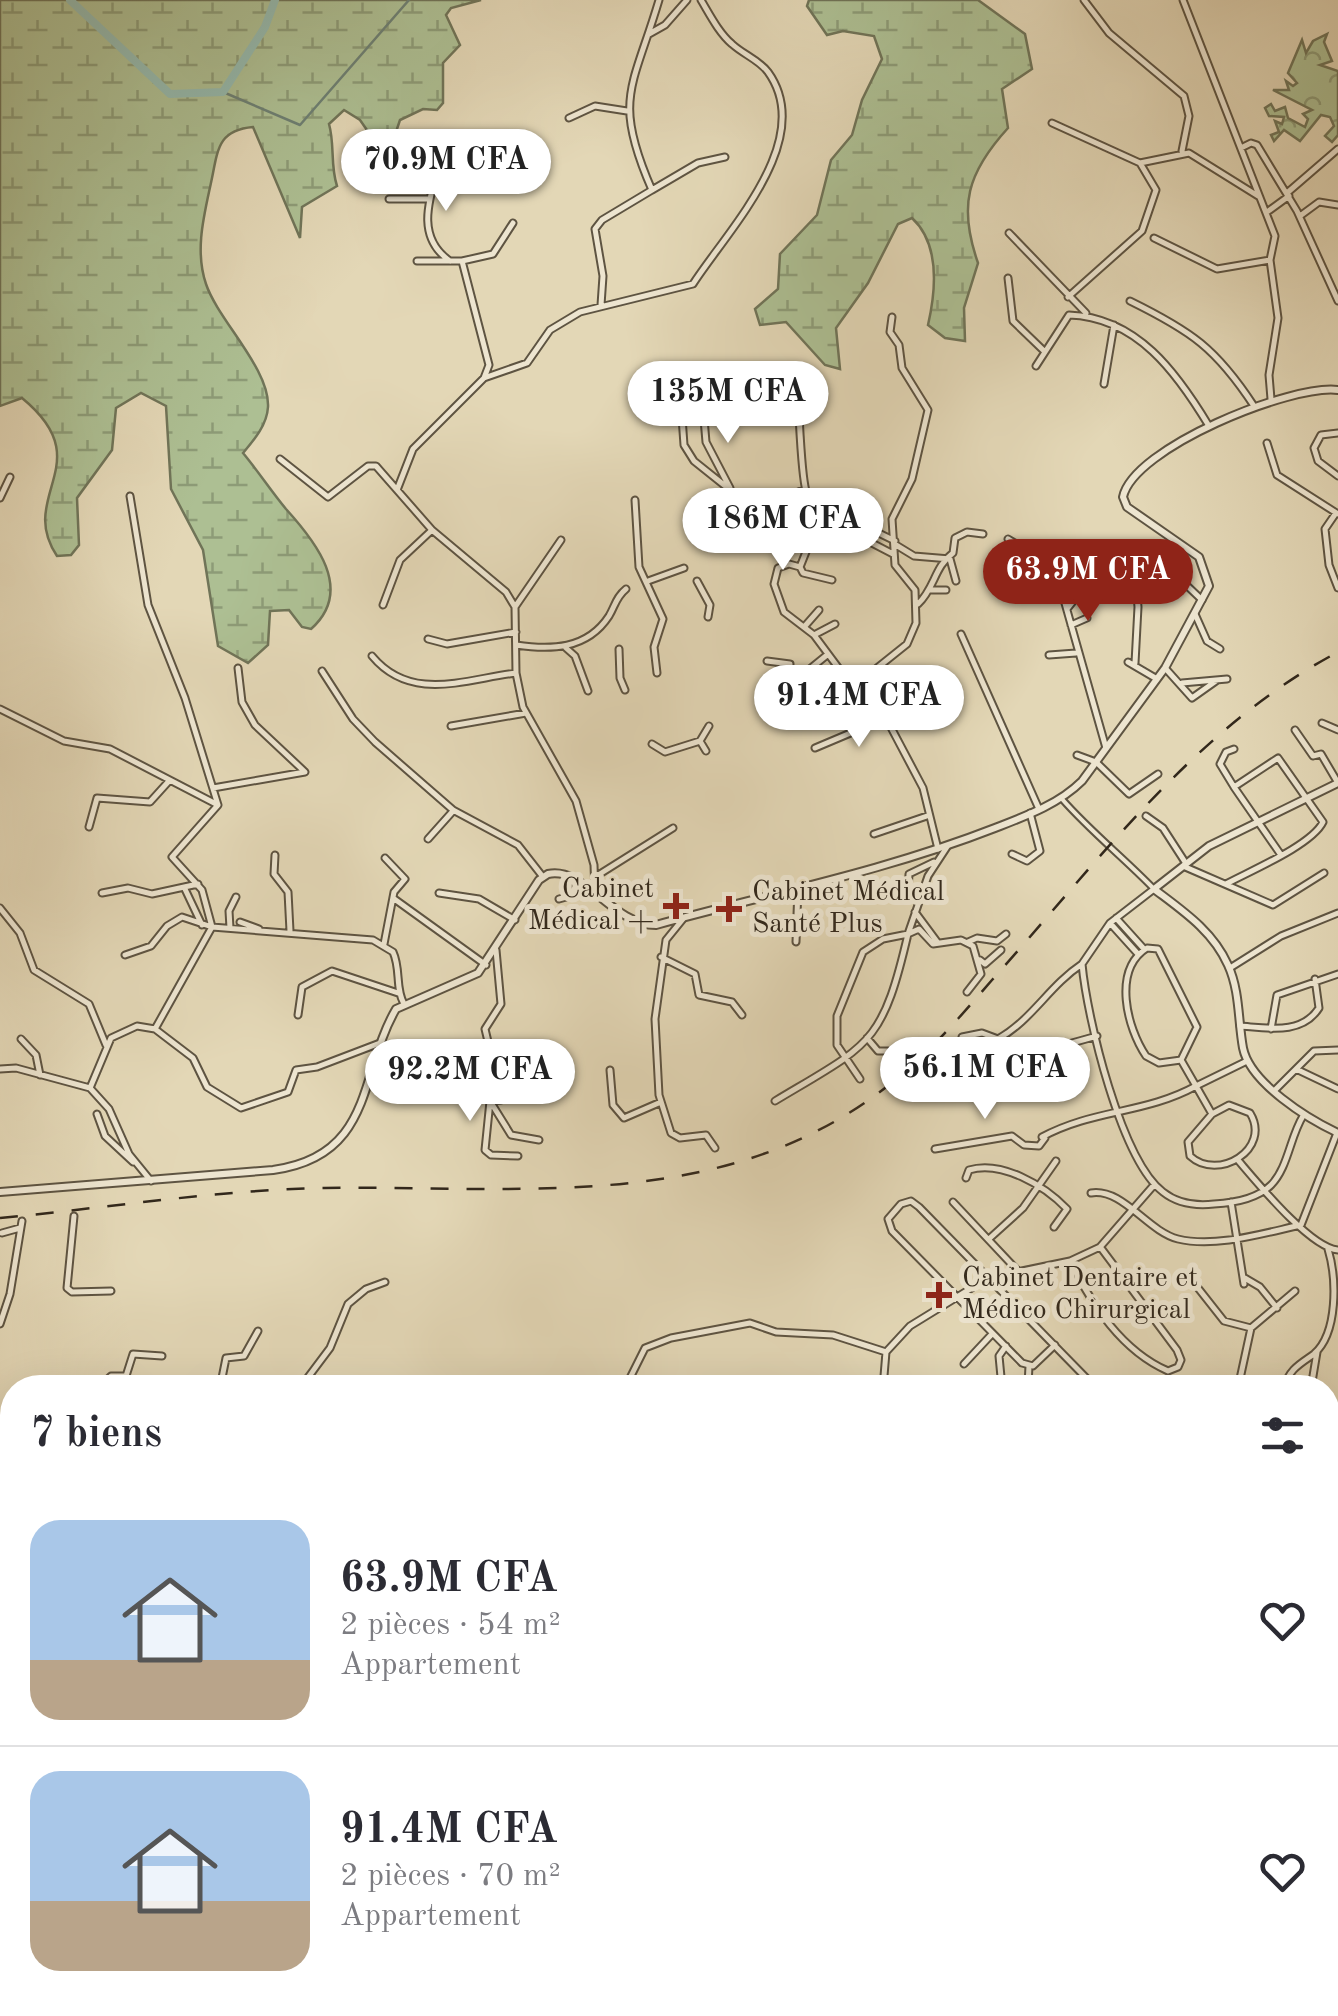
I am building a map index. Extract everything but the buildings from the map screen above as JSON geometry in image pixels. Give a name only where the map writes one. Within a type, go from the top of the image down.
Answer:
[{"type":"street","points":[[652,190],[637,156],[627,111],[628,90],[659,0]]},
{"type":"street","points":[[649,34],[665,25],[687,0]]},
{"type":"street","points":[[397,490],[413,449],[484,378],[521,366],[556,325],[601,305],[693,284],[764,185],[776,153],[782,118],[776,84],[761,63],[728,41],[701,0]]},
{"type":"street","points":[[1084,0],[1109,33],[1184,96],[1189,116],[1182,151]]},
{"type":"street","points":[[1184,0],[1275,236],[1270,260],[1278,318],[1269,375],[1271,399]]},
{"type":"street","points":[[568,118],[595,106],[627,111]]},
{"type":"street","points":[[1052,122],[1140,163],[1156,190],[1142,231],[1068,298]]},
{"type":"street","points":[[1241,148],[1251,143],[1257,146],[1288,194],[1338,302]]},
{"type":"street","points":[[1267,212],[1338,149]]},
{"type":"street","points":[[1140,163],[1182,151],[1208,162],[1261,198]]},
{"type":"street","points":[[601,305],[602,276],[595,229],[602,220],[698,163],[725,157]]},
{"type":"street","points":[[437,172],[429,199],[428,235],[438,252],[450,261]]},
{"type":"street","points":[[389,199],[429,199]]},
{"type":"street","points":[[1300,216],[1320,202],[1338,205]]},
{"type":"street","points":[[417,261],[462,262],[494,254],[513,222]]},
{"type":"street","points":[[1009,233],[1088,315],[1114,324],[1173,368],[1211,428]]},
{"type":"street","points":[[1154,238],[1218,269],[1270,260]]},
{"type":"street","points":[[462,262],[490,355],[484,378]]},
{"type":"street","points":[[1008,278],[1013,320],[1044,351]]},
{"type":"street","points":[[1130,301],[1201,339],[1218,354],[1254,406]]},
{"type":"street","points":[[1036,366],[1065,317],[1088,315]]},
{"type":"street","points":[[892,316],[890,332],[898,344],[899,360],[928,415],[912,479],[893,514],[893,554]]},
{"type":"street","points":[[1104,384],[1114,324]]},
{"type":"street","points":[[800,376],[795,396],[806,489],[822,512],[893,554],[918,604]]},
{"type":"street","points":[[713,377],[703,380],[686,402],[681,434],[694,461],[761,511],[815,529],[856,522],[911,554],[952,560],[956,581]]},
{"type":"street","points":[[0,1192],[280,1169],[303,1162],[353,1121],[368,1096],[393,1013],[404,1004],[461,984],[486,965],[543,877],[557,872],[578,882],[618,914],[644,925],[948,846],[1061,798],[1082,781],[1165,668],[1210,582],[1202,562],[1127,507],[1123,494],[1128,482],[1151,462],[1254,406],[1305,390],[1338,390]]},
{"type":"street","points":[[703,406],[706,442],[734,492]]},
{"type":"street","points":[[1338,433],[1321,435],[1314,448],[1318,461],[1338,476]]},
{"type":"street","points":[[1267,443],[1277,475],[1337,514],[1325,529],[1329,565],[1338,588]]},
{"type":"street","points":[[280,459],[328,497],[373,465],[432,530],[498,584],[514,607],[516,673],[526,713],[572,792],[595,894]]},
{"type":"street","points":[[0,498],[10,477]]},
{"type":"street","points":[[761,511],[806,489]]},
{"type":"street","points":[[130,496],[148,605],[185,698],[218,805]]},
{"type":"street","points":[[800,524],[812,498]]},
{"type":"street","points":[[635,500],[639,567],[663,618],[654,647],[657,673]]},
{"type":"street","points":[[800,568],[815,529]]},
{"type":"street","points":[[384,605],[399,563],[432,530]]},
{"type":"street","points":[[865,684],[867,676],[908,644],[918,604],[930,590],[943,560],[953,553],[955,538],[968,532],[983,534]]},
{"type":"street","points":[[1008,539],[1053,568],[1106,748]]},
{"type":"street","points":[[514,607],[561,540]]},
{"type":"street","points":[[1102,553],[1112,563],[1126,564],[1136,584],[1132,662],[1156,679]]},
{"type":"street","points":[[1104,571],[1112,563]]},
{"type":"street","points":[[832,580],[783,565],[774,579],[780,606],[814,634],[827,655],[853,680],[865,684],[886,718],[924,788],[938,849]]},
{"type":"street","points":[[1136,584],[1148,566]]},
{"type":"street","points":[[648,581],[684,568]]},
{"type":"street","points":[[1160,579],[1183,581],[1202,600]]},
{"type":"street","points":[[697,581],[710,605],[708,617]]},
{"type":"street","points":[[516,645],[566,648],[608,617],[626,590]]},
{"type":"street","points":[[930,590],[946,590]]},
{"type":"street","points":[[1067,609],[1082,590]]},
{"type":"street","points":[[805,626],[818,610]]},
{"type":"street","points":[[1196,614],[1207,641],[1220,649]]},
{"type":"street","points":[[1071,625],[1087,618]]},
{"type":"street","points":[[814,634],[835,624]]},
{"type":"street","points":[[428,639],[446,644],[516,632]]},
{"type":"street","points":[[961,634],[1039,809]]},
{"type":"street","points":[[566,648],[575,656],[588,691]]},
{"type":"street","points":[[619,649],[626,690]]},
{"type":"street","points":[[1049,654],[1077,652]]},
{"type":"street","points":[[766,661],[790,664],[789,675],[795,681],[827,655]]},
{"type":"street","points":[[372,656],[389,674],[420,684],[460,685],[516,673]]},
{"type":"street","points":[[212,788],[304,772],[255,725],[242,702],[238,668]]},
{"type":"street","points":[[1165,668],[1195,698],[1216,680]]},
{"type":"street","points":[[322,670],[353,720],[453,810],[518,844],[543,877]]},
{"type":"street","points":[[826,695],[853,680]]},
{"type":"street","points":[[1182,683],[1227,680]]},
{"type":"street","points":[[0,709],[64,741],[110,750],[218,805]]},
{"type":"street","points":[[451,726],[526,713]]},
{"type":"street","points":[[816,748],[886,718]]},
{"type":"street","points":[[1322,722],[1338,730]]},
{"type":"street","points":[[652,744],[665,752],[700,741],[710,726]]},
{"type":"street","points":[[962,1037],[982,1033],[998,1039],[1006,1034],[1028,1019],[1039,1001],[1082,964],[1112,920],[1183,863],[1256,820],[1338,783],[1321,754],[1313,756],[1295,730]]},
{"type":"street","points":[[700,741],[706,751]]},
{"type":"street","points":[[1234,750],[1220,760],[1281,854]]},
{"type":"street","points":[[1077,755],[1096,762],[1130,794],[1158,774]]},
{"type":"street","points":[[1226,884],[1320,830],[1322,816],[1278,758],[1234,787]]},
{"type":"street","points":[[89,827],[96,798],[150,802],[169,781]]},
{"type":"street","points":[[1061,798],[1093,834],[1199,924],[1230,968],[1247,1060],[1303,1116],[1337,1133],[1301,1225]]},
{"type":"street","points":[[155,1029],[212,926],[207,901],[198,884],[172,857],[218,805]]},
{"type":"street","points":[[428,839],[453,810]]},
{"type":"street","points":[[1012,854],[1028,862],[1040,851],[1030,813]]},
{"type":"street","points":[[874,834],[928,816]]},
{"type":"street","points":[[1146,816],[1164,828],[1183,863],[1273,905],[1324,873]]},
{"type":"street","points":[[594,876],[673,828]]},
{"type":"street","points":[[776,1100],[847,1060],[886,1016],[914,912],[936,862],[948,846]]},
{"type":"street","points":[[275,855],[274,874],[288,892],[290,930]]},
{"type":"street","points":[[384,944],[393,898],[405,879],[385,858]]},
{"type":"street","points":[[899,898],[908,892],[913,870],[936,862]]},
{"type":"street","points":[[558,899],[570,896],[578,882]]},
{"type":"street","points":[[102,893],[128,888],[152,894],[198,884]]},
{"type":"street","points":[[184,886],[202,925]]},
{"type":"street","points":[[796,942],[798,888]]},
{"type":"street","points":[[439,892],[479,899],[516,920]]},
{"type":"street","points":[[230,928],[229,911],[236,898]]},
{"type":"street","points":[[393,898],[486,965]]},
{"type":"street","points":[[0,908],[20,932],[34,970],[89,1004],[106,1045]]},
{"type":"street","points":[[914,912],[941,944]]},
{"type":"street","points":[[1230,968],[1282,936],[1338,912]]},
{"type":"street","points":[[125,955],[150,946],[178,917],[202,925],[290,930],[384,944],[396,958],[398,993],[404,1004]]},
{"type":"street","points":[[685,917],[670,932],[662,957],[664,976],[655,1019],[661,1102],[675,1137],[706,1135],[715,1148]]},
{"type":"street","points":[[1112,920],[1141,952]]},
{"type":"street","points":[[240,922],[261,930]]},
{"type":"street","points":[[860,1079],[837,1045],[834,1025],[863,952],[883,939],[919,929],[933,944],[977,938],[996,941],[1006,934]]},
{"type":"street","points":[[968,942],[986,964],[1001,950]]},
{"type":"street","points":[[496,950],[501,1004],[485,1029],[495,1071],[487,1154],[518,1156]]},
{"type":"street","points":[[1141,952],[1158,950],[1193,1014],[1197,1033],[1181,1060]]},
{"type":"street","points":[[1141,952],[1127,989],[1136,1042],[1154,1061],[1181,1060]]},
{"type":"street","points":[[662,957],[695,974],[700,996],[729,1000],[742,1015]]},
{"type":"street","points":[[967,992],[980,979],[980,957]]},
{"type":"street","points":[[1082,964],[1117,1109],[1133,1154],[1154,1185],[1186,1203],[1231,1202],[1264,1190],[1280,1172],[1303,1116]]},
{"type":"street","points":[[298,1015],[302,986],[332,971],[398,993]]},
{"type":"street","points":[[1271,1028],[1277,995],[1314,979],[1338,974]]},
{"type":"street","points":[[1240,1026],[1292,1027],[1316,1014],[1314,979]]},
{"type":"street","points":[[90,1088],[106,1045],[131,1028],[155,1029],[192,1058],[206,1086],[222,1092],[230,1105],[241,1108],[288,1092],[294,1070],[383,1042]]},
{"type":"street","points":[[1014,1069],[1036,1053],[1097,1036]]},
{"type":"street","points":[[867,1038],[878,1051],[889,1051]]},
{"type":"street","points":[[21,1039],[36,1055],[40,1075]]},
{"type":"street","points":[[490,1101],[501,1100],[508,1091],[511,1048]]},
{"type":"street","points":[[1275,1090],[1319,1049],[1338,1050]]},
{"type":"street","points":[[1181,1060],[1212,1114]]},
{"type":"street","points":[[935,1150],[1012,1136],[1024,1145],[1039,1146],[1044,1136],[1065,1124],[1117,1109],[1154,1106],[1247,1060]]},
{"type":"street","points":[[0,1068],[90,1088],[109,1109],[122,1141],[152,1181]]},
{"type":"street","points":[[1296,1068],[1338,1089]]},
{"type":"street","points":[[610,1070],[613,1105],[624,1118],[661,1102]]},
{"type":"street","points":[[490,1101],[511,1135],[539,1140]]},
{"type":"street","points":[[1237,1105],[1254,1120],[1254,1142],[1237,1159],[1211,1168],[1190,1156],[1188,1142],[1212,1114],[1237,1105]]},
{"type":"street","points":[[97,1114],[108,1141],[140,1166]]},
{"type":"street","points":[[1237,1159],[1301,1225],[1328,1249],[1338,1250]]},
{"type":"street","points":[[990,1238],[1040,1186],[1056,1160]]},
{"type":"street","points":[[966,1178],[969,1170],[990,1165],[1040,1186],[1066,1208],[1054,1227]]},
{"type":"street","points":[[884,1375],[886,1352],[910,1326],[988,1278],[1070,1261],[1100,1247],[1154,1185]]},
{"type":"street","points":[[1091,1193],[1110,1194],[1176,1239],[1209,1241],[1301,1225]]},
{"type":"street","points":[[1028,1375],[1028,1366],[892,1231],[888,1219],[901,1204],[910,1201],[919,1208],[1084,1375]]},
{"type":"street","points":[[953,1202],[1018,1270]]},
{"type":"street","points":[[1231,1202],[1244,1280],[1260,1287],[1276,1308]]},
{"type":"street","points":[[74,1216],[67,1288],[77,1293],[111,1292]]},
{"type":"street","points":[[0,1324],[10,1294],[21,1224],[2,1233]]},
{"type":"street","points":[[1070,1261],[1094,1305],[1120,1336],[1157,1366],[1178,1368],[1181,1360],[1177,1350],[1100,1247]]},
{"type":"street","points":[[1313,1375],[1317,1352],[1335,1316],[1328,1249]]},
{"type":"street","points":[[310,1375],[330,1348],[348,1304],[366,1289],[384,1282]]},
{"type":"street","points":[[1198,1288],[1224,1321],[1251,1328]]},
{"type":"street","points":[[1241,1375],[1251,1328],[1295,1291]]},
{"type":"street","points":[[632,1375],[645,1348],[743,1324],[776,1332],[833,1335],[886,1352]]},
{"type":"street","points":[[223,1375],[226,1358],[244,1356],[258,1331]]},
{"type":"street","points":[[964,1364],[993,1333]]},
{"type":"street","points":[[1028,1366],[1055,1345]]},
{"type":"street","points":[[1001,1375],[999,1356],[1006,1346]]},
{"type":"street","points":[[1291,1375],[1296,1366],[1317,1352]]},
{"type":"street","points":[[126,1375],[133,1354],[162,1356]]},
{"type":"green space","points":[[0,0],[481,0],[451,8],[446,15],[460,45],[443,63],[443,103],[437,110],[423,109],[400,120],[396,132],[378,146],[360,120],[344,110],[329,124],[337,186],[302,207],[300,238],[253,127],[233,132],[219,149],[202,231],[203,271],[212,298],[261,377],[268,407],[263,426],[243,453],[308,536],[326,566],[330,582],[324,614],[311,629],[302,627],[289,610],[270,611],[268,645],[248,663],[218,646],[203,550],[171,489],[166,406],[141,393],[116,408],[112,450],[77,498],[79,545],[71,555],[57,556],[47,534],[45,515],[57,460],[55,442],[45,421],[22,398],[0,406]]},
{"type":"green space","points":[[809,0],[978,0],[1025,34],[1032,69],[1002,89],[1008,128],[983,160],[970,191],[968,224],[978,263],[964,308],[965,341],[945,338],[928,325],[934,268],[927,241],[912,218],[898,224],[868,283],[836,328],[840,369],[825,365],[786,322],[760,325],[755,309],[778,289],[780,254],[817,215],[831,160],[852,135],[862,100],[882,59],[874,36],[843,31],[827,35],[807,6]]},
{"type":"green space","points":[[1327,34],[1324,42],[1332,61],[1320,65],[1338,71],[1338,135],[1332,142],[1325,136],[1334,126],[1330,117],[1321,115],[1300,141],[1284,130],[1274,141],[1271,135],[1279,132],[1275,121],[1282,124],[1284,117],[1269,116],[1265,108],[1271,104],[1275,111],[1285,107],[1288,118],[1305,127],[1308,119],[1303,114],[1312,110],[1273,90],[1289,90],[1286,81],[1293,86],[1297,83],[1288,73],[1302,40],[1306,53],[1313,41]]},
{"type":"waterway","points":[[70,0],[170,94],[223,92],[265,27],[275,0]]},
{"type":"waterway","points":[[223,92],[300,125],[409,0]]},
{"type":"railway","points":[[0,1218],[283,1189],[555,1188],[630,1183],[703,1171],[774,1150],[842,1117],[907,1070],[951,1026],[1110,844],[1194,758],[1286,683],[1338,652]]},
{"type":"place","name":"Cabinet Médical +","points":[[676,906]]},
{"type":"place","name":"Cabinet Médical Santé Plus","points":[[729,909]]},
{"type":"place","name":"Cabinet Dentaire et Médico Chirurgical","points":[[939,1295]]}]
